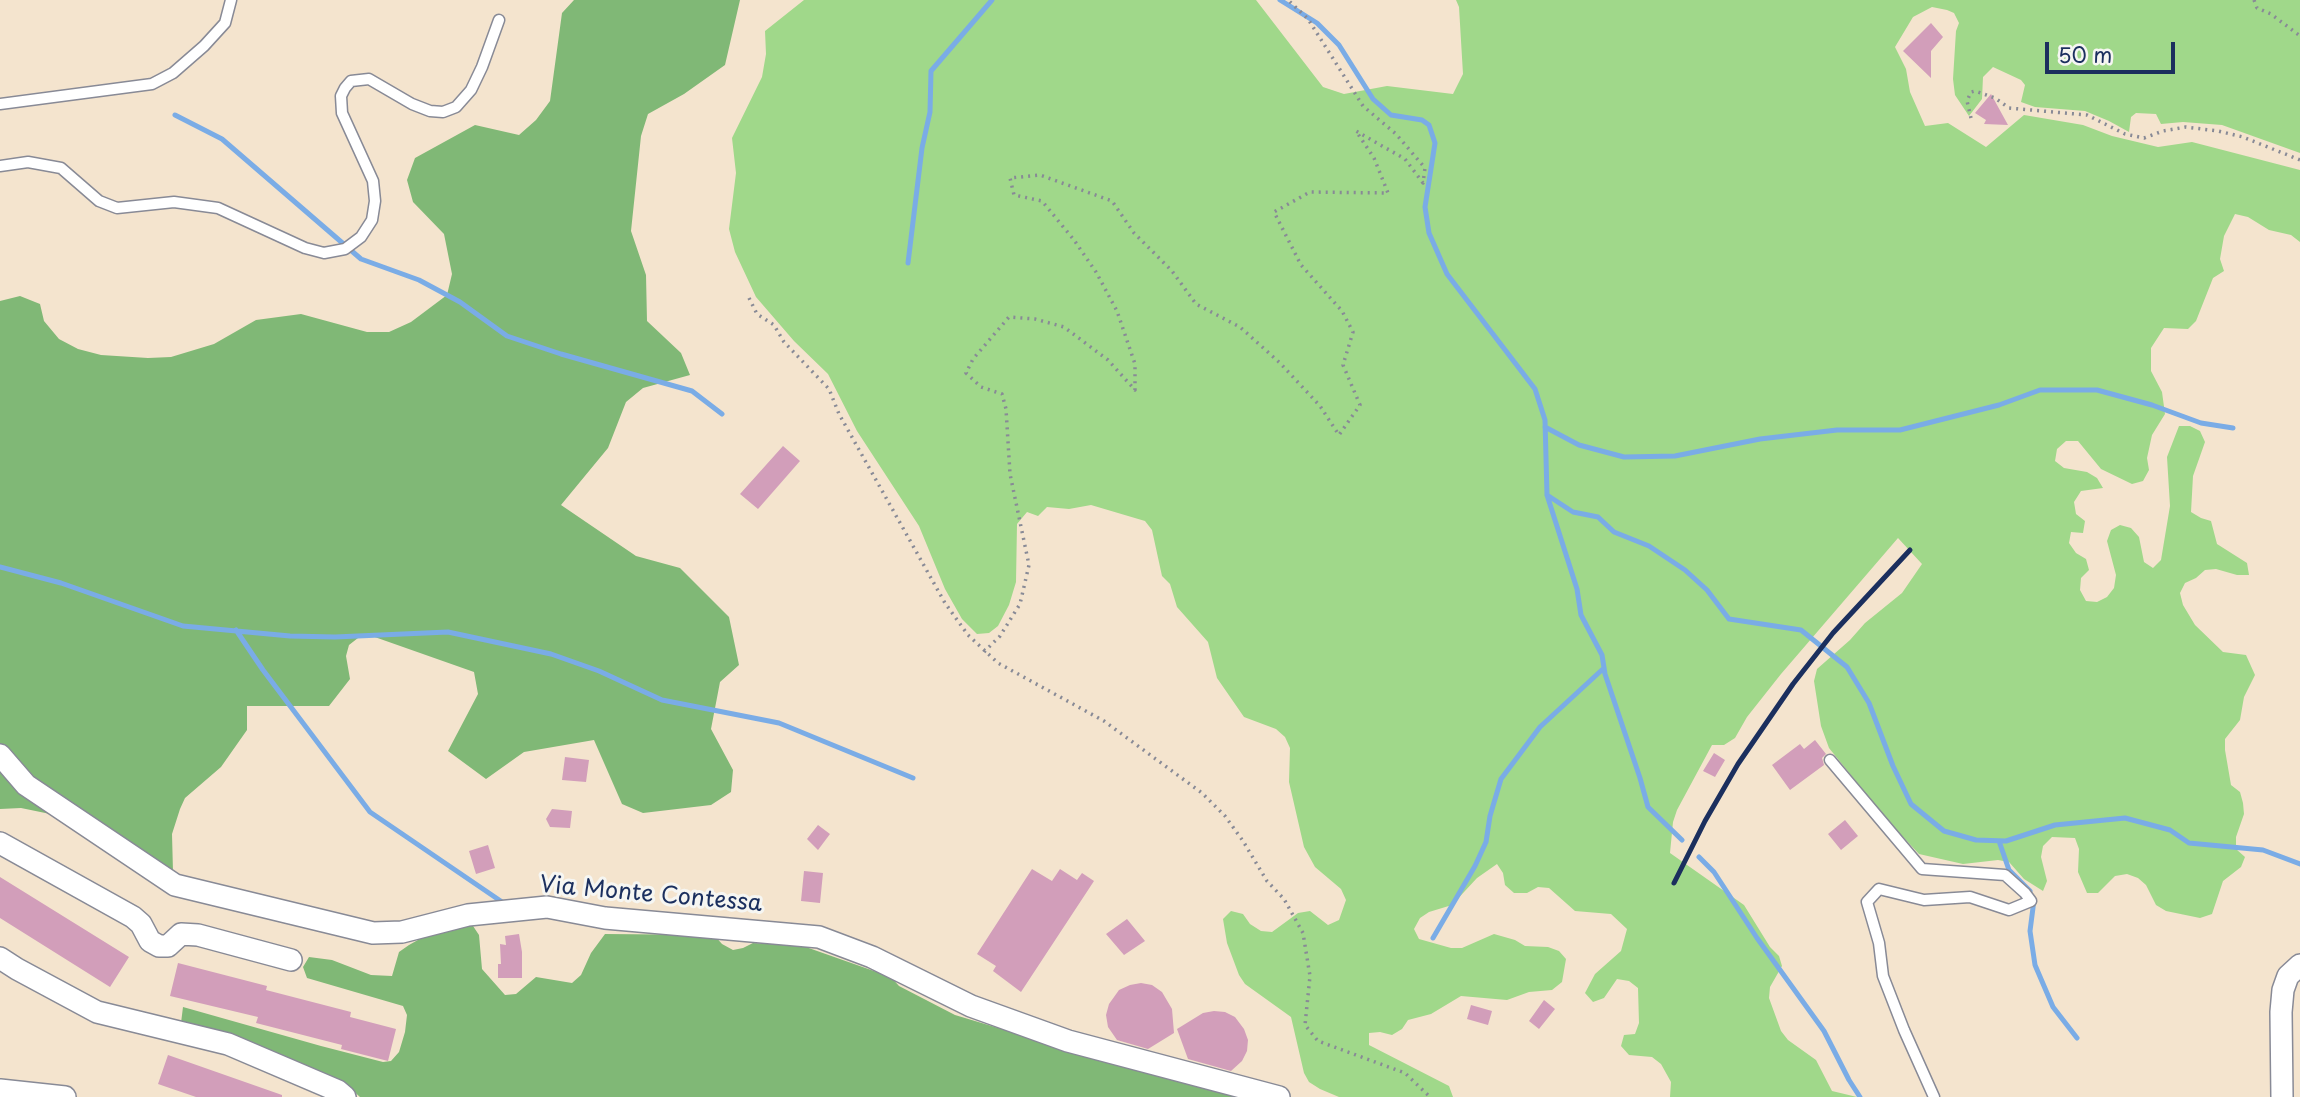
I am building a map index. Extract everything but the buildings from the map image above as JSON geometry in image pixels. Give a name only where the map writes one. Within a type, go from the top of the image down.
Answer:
[{"type":"street","name":"Via Monte Contessa","points":[[0,755],[26,785],[175,885],[373,933],[402,933],[468,915],[547,907],[605,918],[819,937],[872,957],[971,1006],[1068,1041],[1279,1097]]},
{"type":"street","points":[[0,843],[133,916],[141,924],[150,941],[159,946],[168,946],[181,934],[198,935],[291,960]]},
{"type":"street","points":[[0,958],[60,994],[97,1012],[228,1044],[338,1091],[345,1097]]},
{"type":"street","points":[[2282,1097],[2281,1012],[2288,976],[2300,965]]},
{"type":"street","points":[[0,1090],[65,1097]]},
{"type":"lane","points":[[0,104],[152,84],[173,73],[204,47],[225,23],[232,0]]},
{"type":"lane","points":[[0,166],[28,162],[61,167],[99,201],[117,208],[174,202],[218,208],[305,248],[324,253],[345,249],[361,237],[372,219],[375,201],[373,181],[342,113],[341,96],[345,88],[351,81],[369,79],[412,104],[430,111],[443,112],[456,107],[471,90],[499,20]]},
{"type":"lane","points":[[1830,760],[1922,869],[2006,875],[2031,901],[2009,910],[1970,897],[1924,900],[1879,888],[1867,902],[1880,943],[1883,976],[1934,1097]]},
{"type":"path","points":[[984,652],[1000,636],[1020,604],[1029,565],[1010,474],[1006,409],[1002,394],[981,387],[966,373],[973,359],[1009,317],[1035,319],[1064,327],[1108,360],[1135,390],[1135,364],[1116,311],[1096,272],[1042,201],[1014,195],[1010,178],[1040,175],[1112,201],[1134,233],[1172,271],[1196,304],[1240,327],[1280,363],[1320,406],[1339,435],[1360,405],[1343,365],[1353,332],[1342,311],[1301,265],[1274,212],[1310,192],[1388,193],[1374,158],[1356,131],[1405,159],[1423,183],[1425,168],[1396,134],[1363,106],[1308,19],[1288,0]]},
{"type":"path","points":[[2254,0],[2257,8],[2271,14],[2300,36]]},
{"type":"path","points":[[1971,118],[1967,102],[1970,92],[1975,91],[2009,108],[2087,115],[2125,134],[2144,138],[2186,127],[2218,131],[2243,137],[2300,160]]},
{"type":"path","points":[[749,298],[757,314],[774,325],[784,342],[829,389],[839,414],[945,603],[968,635],[998,663],[1104,721],[1202,793],[1243,841],[1267,881],[1284,899],[1303,933],[1310,976],[1305,1025],[1318,1041],[1405,1073],[1430,1097]]},
{"type":"green space","points":[[574,0],[740,0],[725,65],[684,94],[648,114],[641,136],[631,231],[646,275],[647,321],[681,353],[690,375],[643,388],[626,402],[608,448],[561,505],[636,556],[680,568],[729,617],[739,665],[720,682],[711,729],[733,770],[731,792],[711,805],[643,813],[622,804],[594,740],[524,752],[486,779],[448,751],[478,694],[474,672],[369,635],[358,638],[349,645],[346,656],[350,679],[329,706],[247,706],[247,730],[221,767],[185,798],[172,834],[173,872],[164,879],[131,869],[55,815],[21,808],[0,809],[0,301],[20,296],[40,304],[44,321],[59,339],[78,349],[101,355],[148,358],[171,357],[214,344],[256,320],[301,314],[367,332],[389,332],[411,322],[447,295],[452,274],[444,234],[413,202],[407,180],[415,158],[475,125],[519,135],[536,120],[550,101],[562,13]]},
{"type":"green space","points":[[804,0],[1256,0],[1323,87],[1344,94],[1387,86],[1453,94],[1463,74],[1459,7],[1456,0],[2300,0],[2300,153],[2222,125],[2183,122],[2161,124],[2156,114],[2136,113],[2131,117],[2129,132],[2085,111],[2035,107],[2021,102],[2025,85],[2021,80],[1993,67],[1983,77],[1982,99],[1969,116],[1955,95],[1953,79],[1956,31],[1959,23],[1954,13],[1947,10],[1932,7],[1913,17],[1895,47],[1906,69],[1910,92],[1925,126],[1948,123],[1986,147],[2024,115],[2083,125],[2112,136],[2158,147],[2192,142],[2300,170],[2300,242],[2291,235],[2269,230],[2248,217],[2235,214],[2224,236],[2220,259],[2224,271],[2213,278],[2196,321],[2188,329],[2164,328],[2151,348],[2151,371],[2162,392],[2165,414],[2152,435],[2147,458],[2149,470],[2143,481],[2132,484],[2101,469],[2078,441],[2066,441],[2057,449],[2055,461],[2064,468],[2087,472],[2097,478],[2103,488],[2081,491],[2074,502],[2076,514],[2085,521],[2083,533],[2071,532],[2069,543],[2076,553],[2086,559],[2089,570],[2081,578],[2080,590],[2086,601],[2097,602],[2107,597],[2114,588],[2116,575],[2107,541],[2111,530],[2120,525],[2131,528],[2139,537],[2144,562],[2153,568],[2161,560],[2170,506],[2167,457],[2179,426],[2190,426],[2200,431],[2205,442],[2193,476],[2191,512],[2211,521],[2217,544],[2247,563],[2249,575],[2237,575],[2216,569],[2205,570],[2185,583],[2180,593],[2183,605],[2195,625],[2223,652],[2246,655],[2255,675],[2244,697],[2240,720],[2225,739],[2231,785],[2240,792],[2243,803],[2244,814],[2236,837],[2236,849],[2245,857],[2241,867],[2223,881],[2212,914],[2200,918],[2166,911],[2156,905],[2146,885],[2127,874],[2115,876],[2098,893],[2087,893],[2078,872],[2079,849],[2075,838],[2052,837],[2043,846],[2041,857],[2047,881],[2043,891],[2024,879],[2009,862],[1998,860],[1963,864],[1919,854],[1888,821],[1829,748],[1821,726],[1814,681],[1817,669],[1865,623],[1902,593],[1922,564],[1898,538],[1781,674],[1747,717],[1735,738],[1724,745],[1712,745],[1677,810],[1670,853],[1744,905],[1770,947],[1779,956],[1782,966],[1770,987],[1769,998],[1781,1031],[1788,1040],[1816,1060],[1832,1091],[1857,1097],[1670,1097],[1671,1082],[1661,1064],[1652,1057],[1629,1055],[1621,1046],[1624,1035],[1635,1034],[1639,1023],[1638,988],[1629,981],[1617,979],[1604,998],[1593,1002],[1585,993],[1595,974],[1621,951],[1627,929],[1611,914],[1575,911],[1549,888],[1538,887],[1527,893],[1514,893],[1505,885],[1503,873],[1497,864],[1477,878],[1452,905],[1429,912],[1420,918],[1414,929],[1419,939],[1451,948],[1462,948],[1494,934],[1525,946],[1548,947],[1559,951],[1566,959],[1562,982],[1552,990],[1529,992],[1507,1000],[1461,996],[1431,1014],[1408,1020],[1402,1029],[1392,1035],[1369,1033],[1369,1045],[1449,1086],[1453,1097],[1339,1097],[1309,1082],[1304,1073],[1291,1017],[1245,984],[1227,943],[1223,919],[1231,911],[1243,914],[1250,924],[1261,931],[1272,932],[1298,913],[1310,911],[1328,925],[1339,920],[1346,900],[1341,889],[1315,867],[1304,847],[1289,782],[1290,748],[1285,737],[1276,729],[1244,717],[1217,678],[1208,642],[1177,607],[1170,584],[1162,576],[1152,530],[1145,521],[1091,505],[1069,509],[1047,507],[1038,516],[1027,512],[1017,524],[1016,582],[1009,605],[998,626],[989,633],[977,634],[962,619],[945,589],[919,526],[857,431],[828,374],[794,341],[756,297],[735,252],[729,229],[736,173],[732,138],[762,77],[766,54],[765,31]]},
{"type":"green space","points":[[473,926],[479,935],[482,969],[505,995],[516,994],[536,977],[572,983],[581,975],[591,953],[605,934],[714,935],[722,944],[733,950],[753,943],[803,946],[891,977],[899,986],[955,1015],[1148,1073],[1240,1097],[360,1097],[349,1087],[181,1023],[183,1007],[321,1046],[383,1062],[391,1061],[399,1052],[405,1032],[407,1015],[403,1006],[307,978],[303,967],[309,957],[332,960],[371,975],[392,976],[399,952],[409,945],[434,931]]},
{"type":"waterway","points":[[908,263],[922,148],[930,112],[931,71],[992,0]]},
{"type":"waterway","points":[[1280,0],[1317,23],[1339,45],[1373,99],[1391,115],[1422,120],[1429,125],[1435,143],[1425,207],[1429,233],[1447,274],[1535,389],[1545,420],[1547,495],[1577,589],[1581,615],[1602,655],[1605,674],[1648,807],[1682,840]]},
{"type":"waterway","points":[[175,115],[222,139],[361,259],[419,280],[460,302],[507,336],[692,391],[722,414]]},
{"type":"waterway","points":[[1545,427],[1579,445],[1624,457],[1675,456],[1760,439],[1837,430],[1900,430],[1999,405],[2040,390],[2097,390],[2152,405],[2201,423],[2233,428]]},
{"type":"waterway","points":[[1547,495],[1573,512],[1598,517],[1614,532],[1649,546],[1685,570],[1707,590],[1729,619],[1801,630],[1847,667],[1869,703],[1911,804],[1944,831],[1976,840],[2006,841],[2055,825],[2125,818],[2170,830],[2189,843],[2263,850],[2300,864]]},
{"type":"waterway","points":[[0,567],[61,583],[183,626],[290,636],[335,637],[448,632],[551,654],[599,671],[662,700],[779,723],[913,778]]},
{"type":"waterway","points":[[236,630],[370,812],[505,904]]},
{"type":"waterway","points":[[1433,938],[1486,842],[1490,816],[1501,779],[1540,727],[1604,668]]},
{"type":"waterway","points":[[1999,841],[2009,870],[2030,891]]},
{"type":"waterway","points":[[1699,857],[1714,872],[1757,938],[1824,1031],[1860,1097]]},
{"type":"waterway","points":[[2034,900],[2030,931],[2035,965],[2053,1007],[2077,1038]]},
{"type":"railway","points":[[1674,883],[1738,764],[1793,684],[1833,633],[1910,550]]}]
